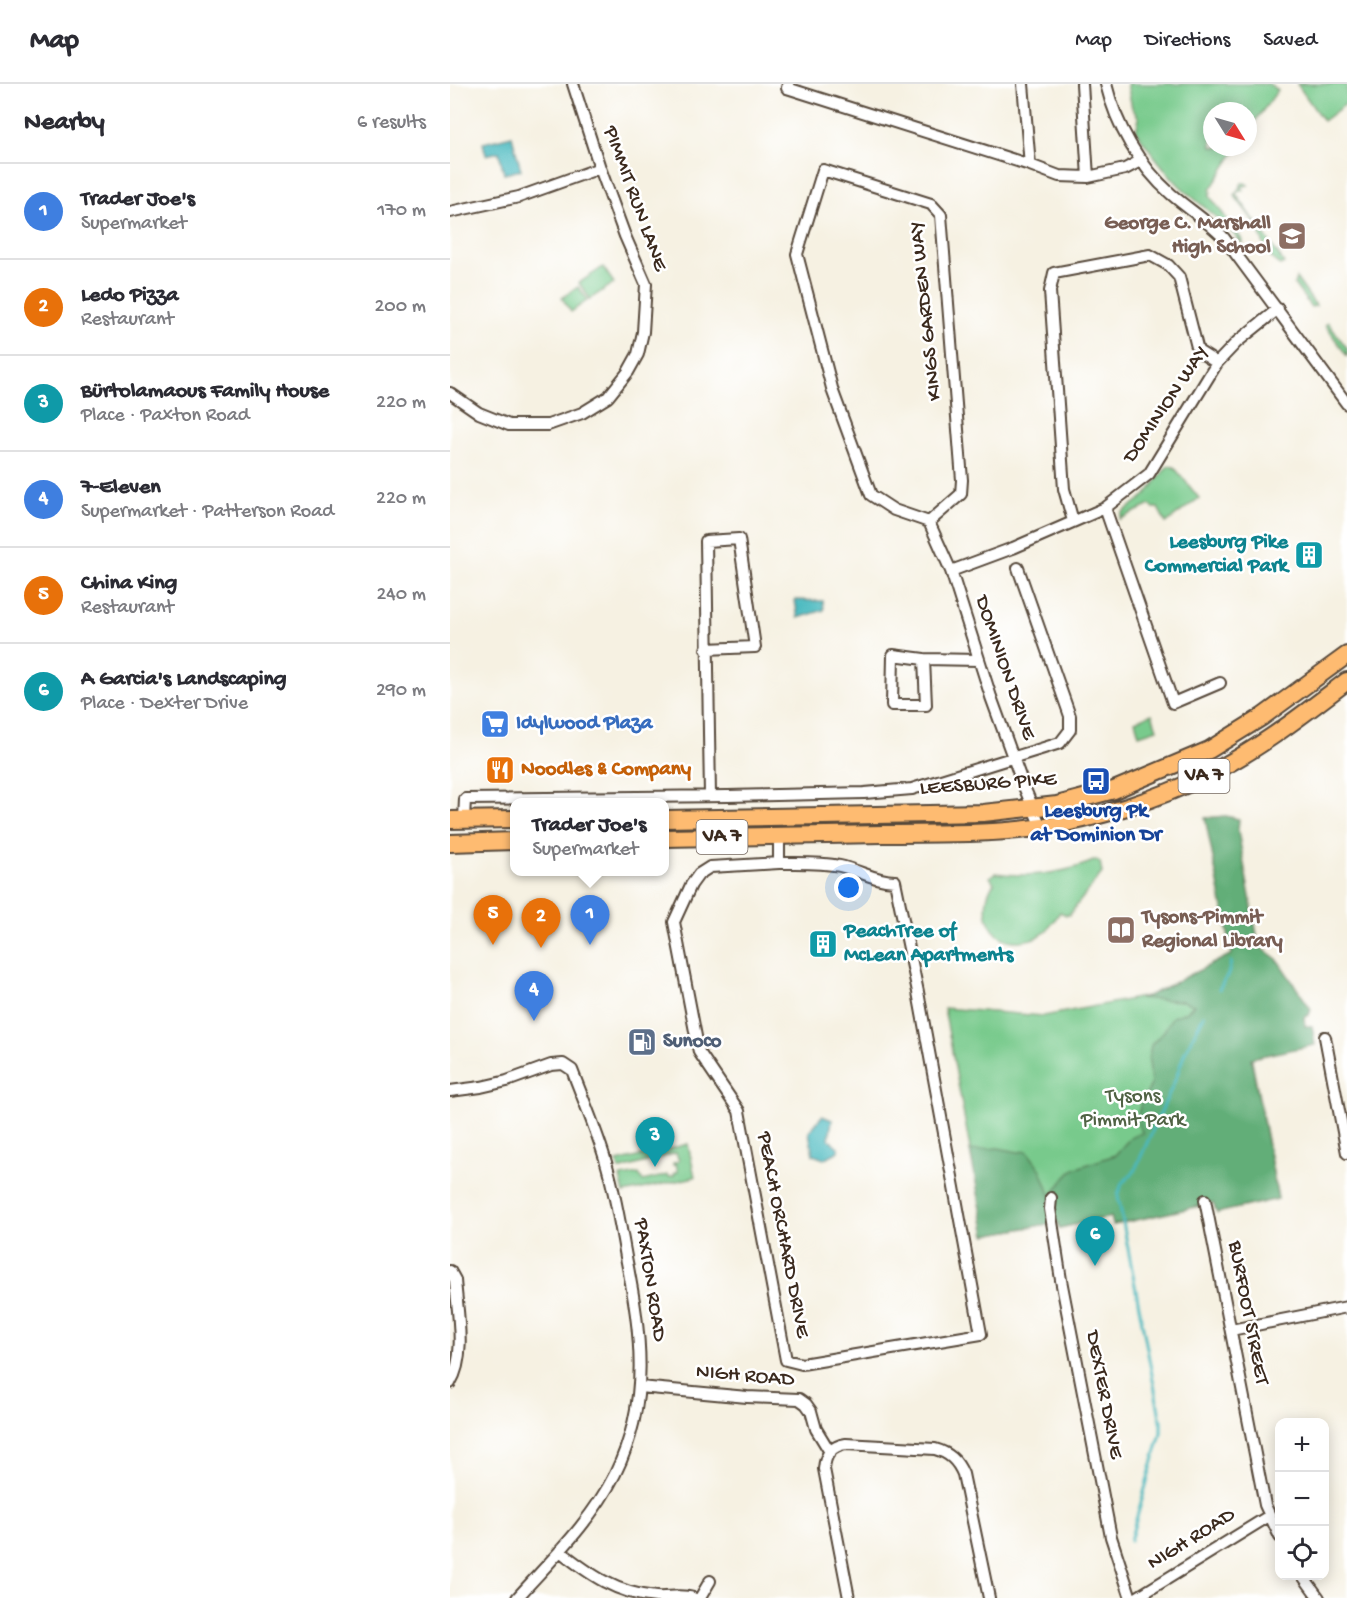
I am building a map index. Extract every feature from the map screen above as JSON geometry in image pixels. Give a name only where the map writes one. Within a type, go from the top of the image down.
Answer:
[{"type":"main road","name":"LEESBURG PIKE","points":[[669,819],[983,813],[1057,805],[1114,790],[1209,750],[1262,717],[1347,655]]},
{"type":"main road","name":"LEESBURG PIKE","points":[[669,838],[988,832],[1041,827],[1119,809],[1206,775],[1251,751],[1347,681]]},
{"type":"main road","points":[[457,819],[510,819]]},
{"type":"main road","points":[[450,843],[510,841]]},
{"type":"street","name":"PIMMIT RUN LANE","points":[[450,393],[479,413],[509,425],[548,425],[582,413],[609,397],[638,354],[643,332],[646,285],[600,168],[573,84]]},
{"type":"street","points":[[788,84],[787,88],[1059,176],[1088,177],[1125,169],[1142,160]]},
{"type":"street","points":[[1023,84],[1030,165]]},
{"type":"street","points":[[1082,84],[1088,177]]},
{"type":"street","points":[[1106,84],[1117,117],[1142,160],[1170,193],[1224,238],[1347,404]]},
{"type":"street","points":[[450,212],[519,197],[600,168]]},
{"type":"street","name":"KINGS GARDEN WAY","points":[[823,170],[932,204],[941,215],[961,494],[929,522],[894,510],[872,495],[833,392],[797,254],[823,170]]},
{"type":"street","points":[[1073,521],[1064,489],[1061,450],[1050,291],[1054,273],[1150,255],[1168,265],[1179,277],[1198,351],[1217,363]]},
{"type":"street","name":"DOMINION WAY","points":[[951,571],[1013,548],[1105,508],[1149,474],[1217,363],[1237,342],[1278,309]]},
{"type":"street","points":[[1105,508],[1173,703],[1220,683]]},
{"type":"street","name":"DOMINION DRIVE","points":[[929,522],[951,571],[979,660],[1041,827]]},
{"type":"street","points":[[706,649],[755,647],[739,539],[706,541],[706,649],[710,796]]},
{"type":"street","points":[[547,798],[864,793],[912,789],[1060,743],[1070,730],[1070,716],[1018,568]]},
{"type":"street","points":[[924,659],[926,705],[892,705],[893,656],[979,660]]},
{"type":"street","points":[[457,819],[465,799],[510,798]]},
{"type":"street","points":[[778,837],[779,863]]},
{"type":"street","name":"PEACH ORCHARD DRIVE","points":[[779,863],[829,864],[851,869],[876,879],[895,881],[920,1002],[981,1334],[802,1364],[786,1360],[739,1111],[699,1052],[674,922],[691,885],[699,874],[710,867],[779,863]]},
{"type":"street","points":[[1325,1037],[1344,1125],[1347,1153]]},
{"type":"street","name":"PAXTON ROAD","points":[[450,1091],[507,1081],[558,1063],[569,1067],[599,1140],[613,1187],[638,1314],[641,1349],[640,1387],[631,1433],[615,1475],[585,1522],[517,1598]]},
{"type":"street","name":"DEXTER DRIVE","points":[[1051,1198],[1050,1209],[1061,1280],[1111,1537],[1131,1598]]},
{"type":"street","name":"BURFOOT STREET","points":[[1204,1200],[1269,1516],[1275,1527]]},
{"type":"street","points":[[450,1271],[454,1280],[459,1352],[458,1365],[450,1383]]},
{"type":"street","points":[[1231,1330],[1347,1307]]},
{"type":"street","name":"NIGH ROAD","points":[[640,1387],[747,1397],[799,1399],[812,1411],[816,1429],[830,1452]]},
{"type":"street","points":[[849,1598],[824,1468],[830,1452],[839,1445],[846,1444],[935,1449],[954,1459],[963,1474],[989,1598]]},
{"type":"street","name":"NIGH ROAD","points":[[1136,1598],[1269,1516]]},
{"type":"street","points":[[560,1551],[587,1572],[620,1590],[656,1597],[693,1598]]},
{"type":"street","points":[[1306,1580],[1319,1598]]},
{"type":"street","points":[[700,1598],[710,1581]]},
{"type":"green space","points":[[1127,84],[1269,84],[1278,90],[1257,119],[1257,102],[1203,102],[1203,156],[1232,156],[1209,195],[1243,241],[1242,244],[1162,166],[1136,131],[1139,118],[1132,108]]},
{"type":"green space","points":[[1297,84],[1347,84],[1347,103],[1323,121]]},
{"type":"green space","points":[[1242,183],[1248,185],[1241,187],[1243,190],[1236,194],[1284,263],[1280,265],[1271,257],[1255,224],[1235,196],[1235,195]]},
{"type":"green space","points":[[603,267],[614,283],[590,299],[579,283]]},
{"type":"green space","points":[[1296,278],[1316,306],[1311,307],[1294,284]]},
{"type":"green space","points":[[578,287],[588,300],[571,312],[562,298]]},
{"type":"green space","points":[[1328,323],[1347,348],[1347,356],[1325,325]]},
{"type":"green space","points":[[1169,466],[1174,467],[1199,498],[1166,523],[1158,508],[1150,505],[1120,519],[1122,513],[1146,495]]},
{"type":"green space","points":[[1152,714],[1157,729],[1139,735],[1135,721]]},
{"type":"green space","points":[[1226,816],[1239,819],[1238,831],[1259,946],[1277,959],[1311,1009],[1309,1015],[1304,1017],[1305,1026],[1312,1026],[1315,1045],[1251,1058],[1278,1199],[1217,1213],[1213,1203],[1113,1225],[1111,1217],[1059,1228],[1058,1222],[986,1235],[970,1151],[998,1148],[1018,1152],[1027,1151],[1041,1170],[1051,1197],[1074,1169],[1115,1155],[1132,1136],[1143,1133],[1138,1125],[1138,1115],[1141,1102],[1151,1084],[1149,1059],[1151,1045],[1164,1031],[1172,1017],[1186,1012],[1194,1005],[1182,1001],[1138,998],[1148,996],[1232,954],[1205,818]]},
{"type":"green space","points":[[1096,860],[1100,862],[1102,873],[1069,915],[1060,912],[1050,927],[1041,935],[1029,940],[1016,941],[1003,938],[993,930],[987,917],[986,903],[994,883],[990,877],[995,873],[1047,874]]},
{"type":"green space","name":"Tysons Pimmit Park","points":[[1232,954],[1278,1199],[1217,1213],[1213,1203],[1113,1225],[1111,1217],[1059,1228],[1058,1222],[986,1235],[944,1008],[1044,1016],[1148,996]]},
{"type":"green space","points":[[688,1144],[695,1177],[624,1193],[620,1177],[639,1174],[643,1181],[667,1175],[668,1177],[674,1176],[674,1173],[678,1172],[676,1164],[673,1165],[673,1163],[679,1161],[676,1153],[619,1170],[617,1162]]},
{"type":"water","points":[[512,136],[521,170],[504,174],[499,152],[486,155],[483,143]]},
{"type":"water","points":[[795,600],[823,601],[824,610],[798,618]]},
{"type":"water","points":[[822,1116],[832,1120],[829,1139],[839,1148],[839,1151],[824,1159],[813,1155],[809,1132]]},
{"type":"waterway","points":[[1219,989],[1228,975],[1231,962]]},
{"type":"waterway","points":[[1130,1541],[1161,1433],[1161,1422],[1118,1196],[1122,1183],[1134,1172],[1176,1078],[1185,1052],[1204,1015]]},
{"type":"place","name":"George C. Marshall High School","points":[[1292,236]]},
{"type":"place","name":"Leesburg Pike Commercial Park","points":[[1309,555]]},
{"type":"place","name":"Idylwood Plaza","points":[[495,724]]},
{"type":"place","name":"Noodles & Company","points":[[500,770]]},
{"type":"place","name":"Leesburg Pk at Dominion Dr","points":[[1096,781]]},
{"type":"place","name":"Tysons-Pimmit Regional Library","points":[[1121,930]]},
{"type":"place","name":"PeachTree of McLean Apartments","points":[[823,944]]},
{"type":"place","name":"China King","points":[[493,945]]},
{"type":"place","name":"Trader Joe's","points":[[590,945]]},
{"type":"place","name":"Ledo Pizza","points":[[541,948]]},
{"type":"place","name":"7-Eleven","points":[[534,1021]]},
{"type":"place","name":"Sunoco","points":[[642,1042]]},
{"type":"place","name":"Bürtolamaous Family House","points":[[655,1167]]},
{"type":"place","name":"A Garcia's Landscaping","points":[[1095,1266]]}]
